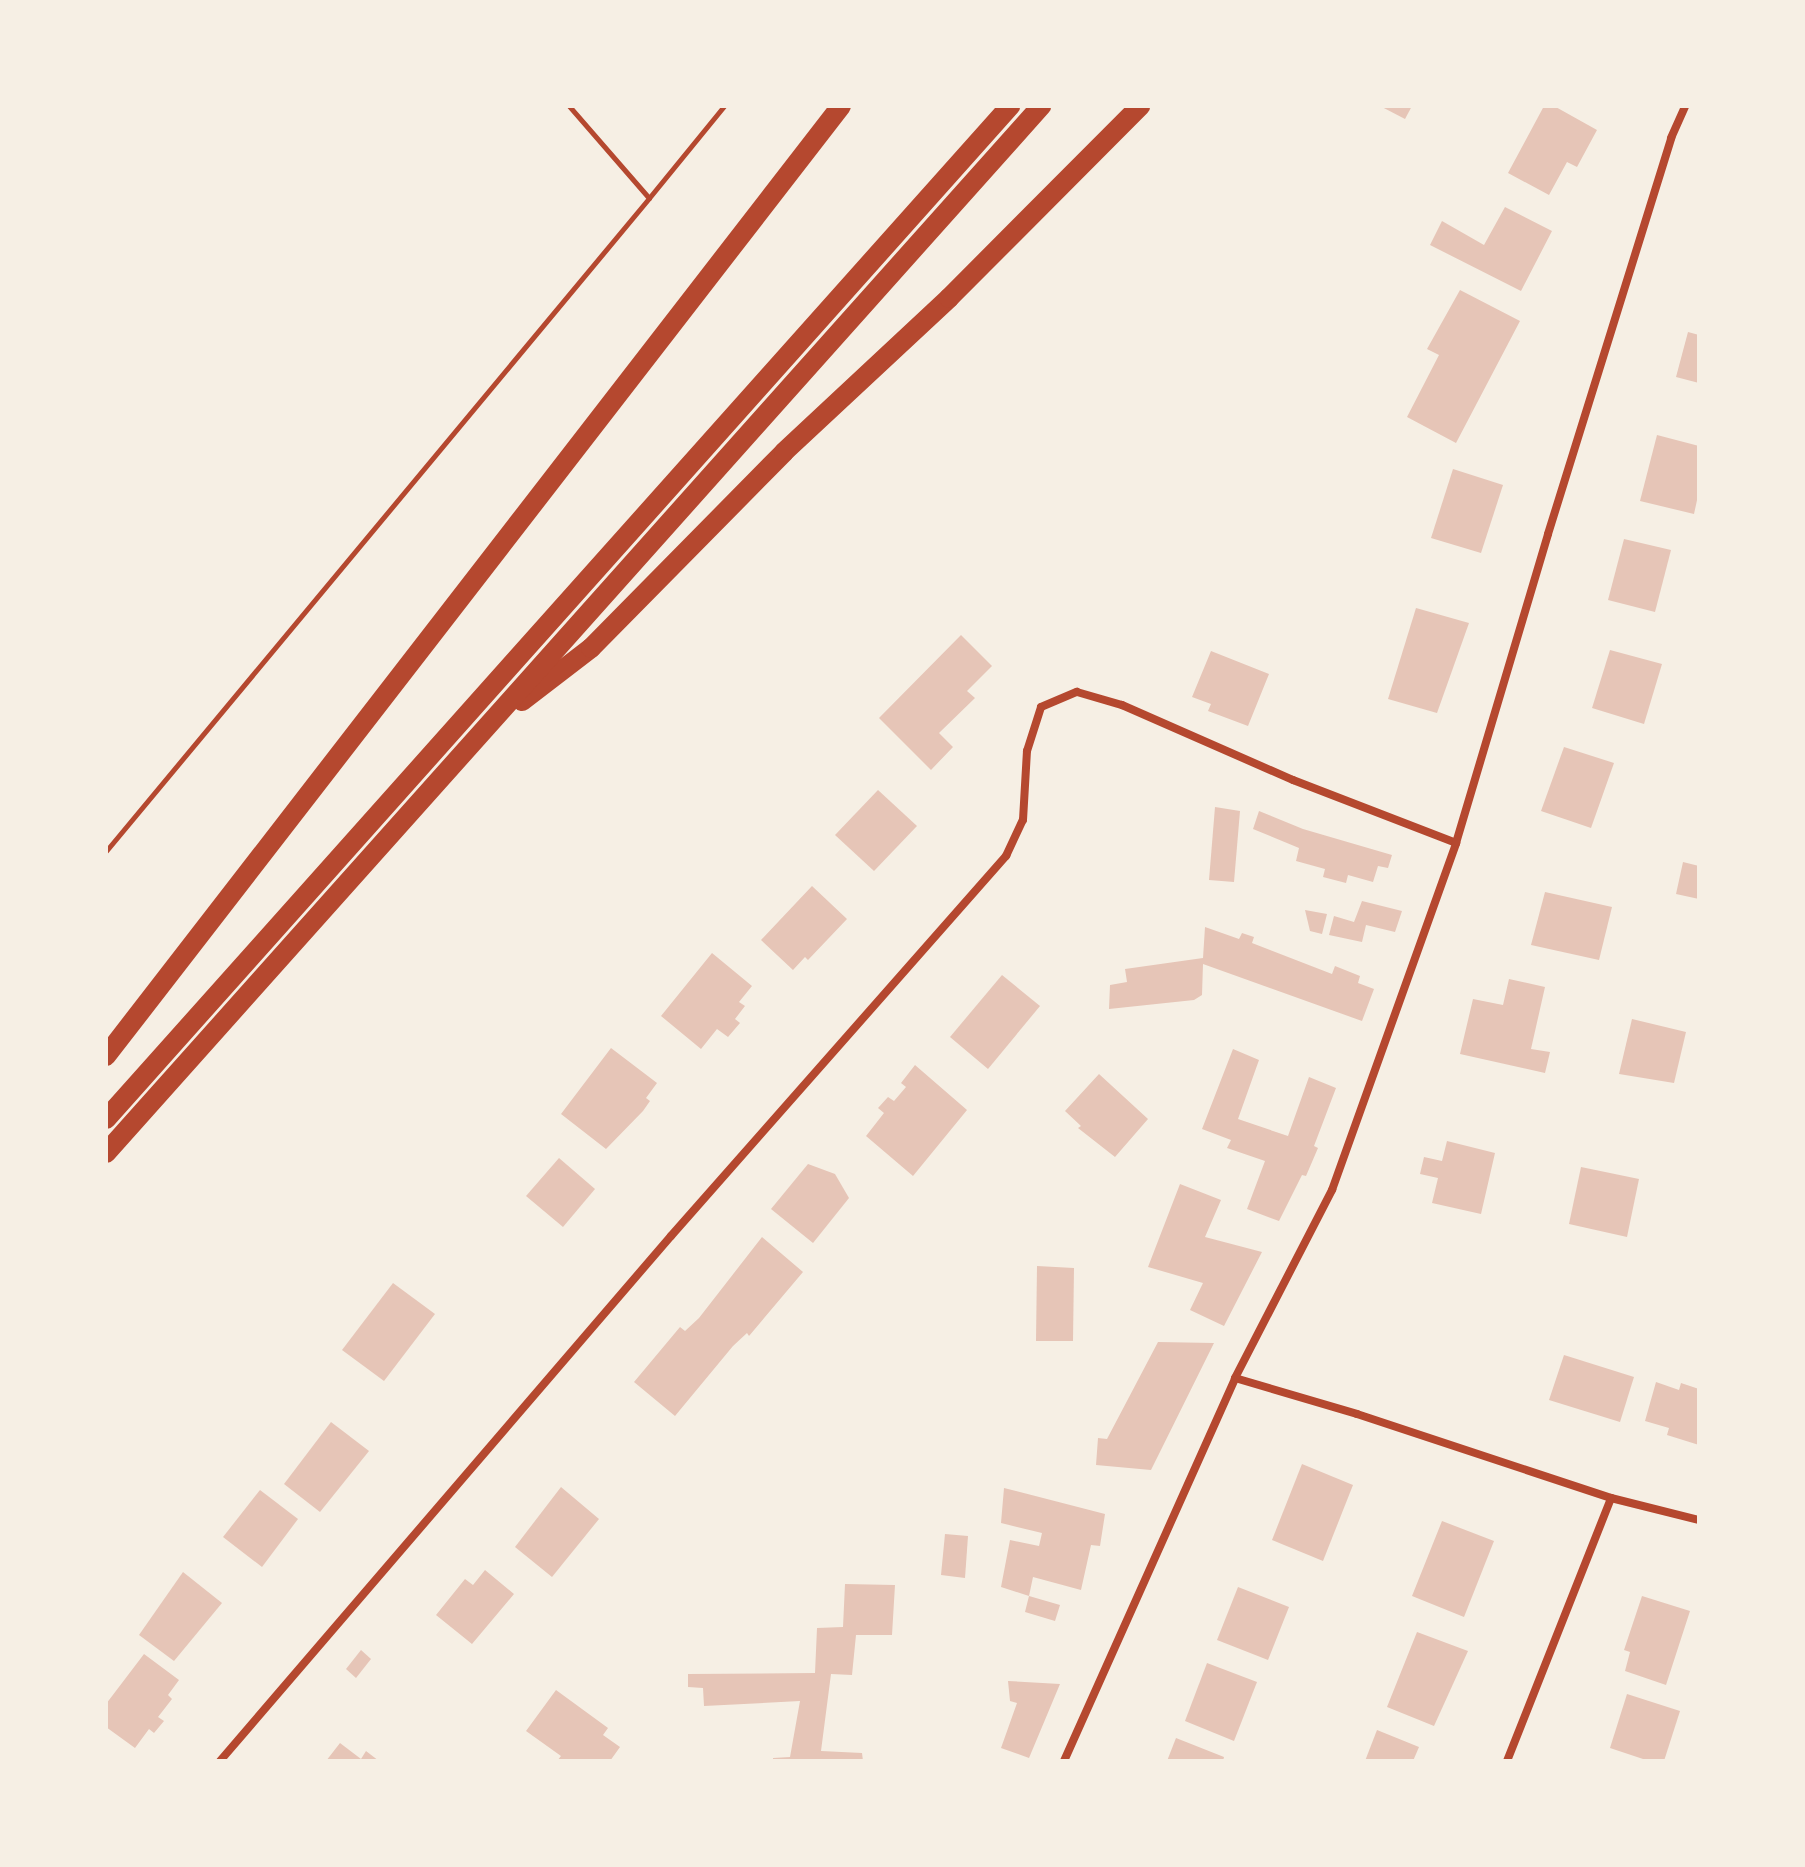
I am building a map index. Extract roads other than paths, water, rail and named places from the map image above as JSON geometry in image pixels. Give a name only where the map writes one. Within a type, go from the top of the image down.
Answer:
[{"type":"main road","points":[[106,1056],[841,106]]},
{"type":"main road","points":[[106,1119],[1010,106]]},
{"type":"main road","points":[[106,1153],[1041,106]]},
{"type":"main road","points":[[481,733],[591,648],[784,452],[949,298],[1140,106]]},
{"type":"street","points":[[1064,1761],[1235,1378],[1332,1190],[1456,843],[1671,138],[1685,106]]},
{"type":"street","points":[[220,1761],[671,1236],[1006,856],[1023,820],[1027,751],[1041,707],[1077,692],[1122,705],[1293,780],[1456,843]]},
{"type":"street","points":[[1235,1378],[1357,1414],[1611,1498],[1699,1520]]},
{"type":"street","points":[[1507,1761],[1611,1498]]}]
